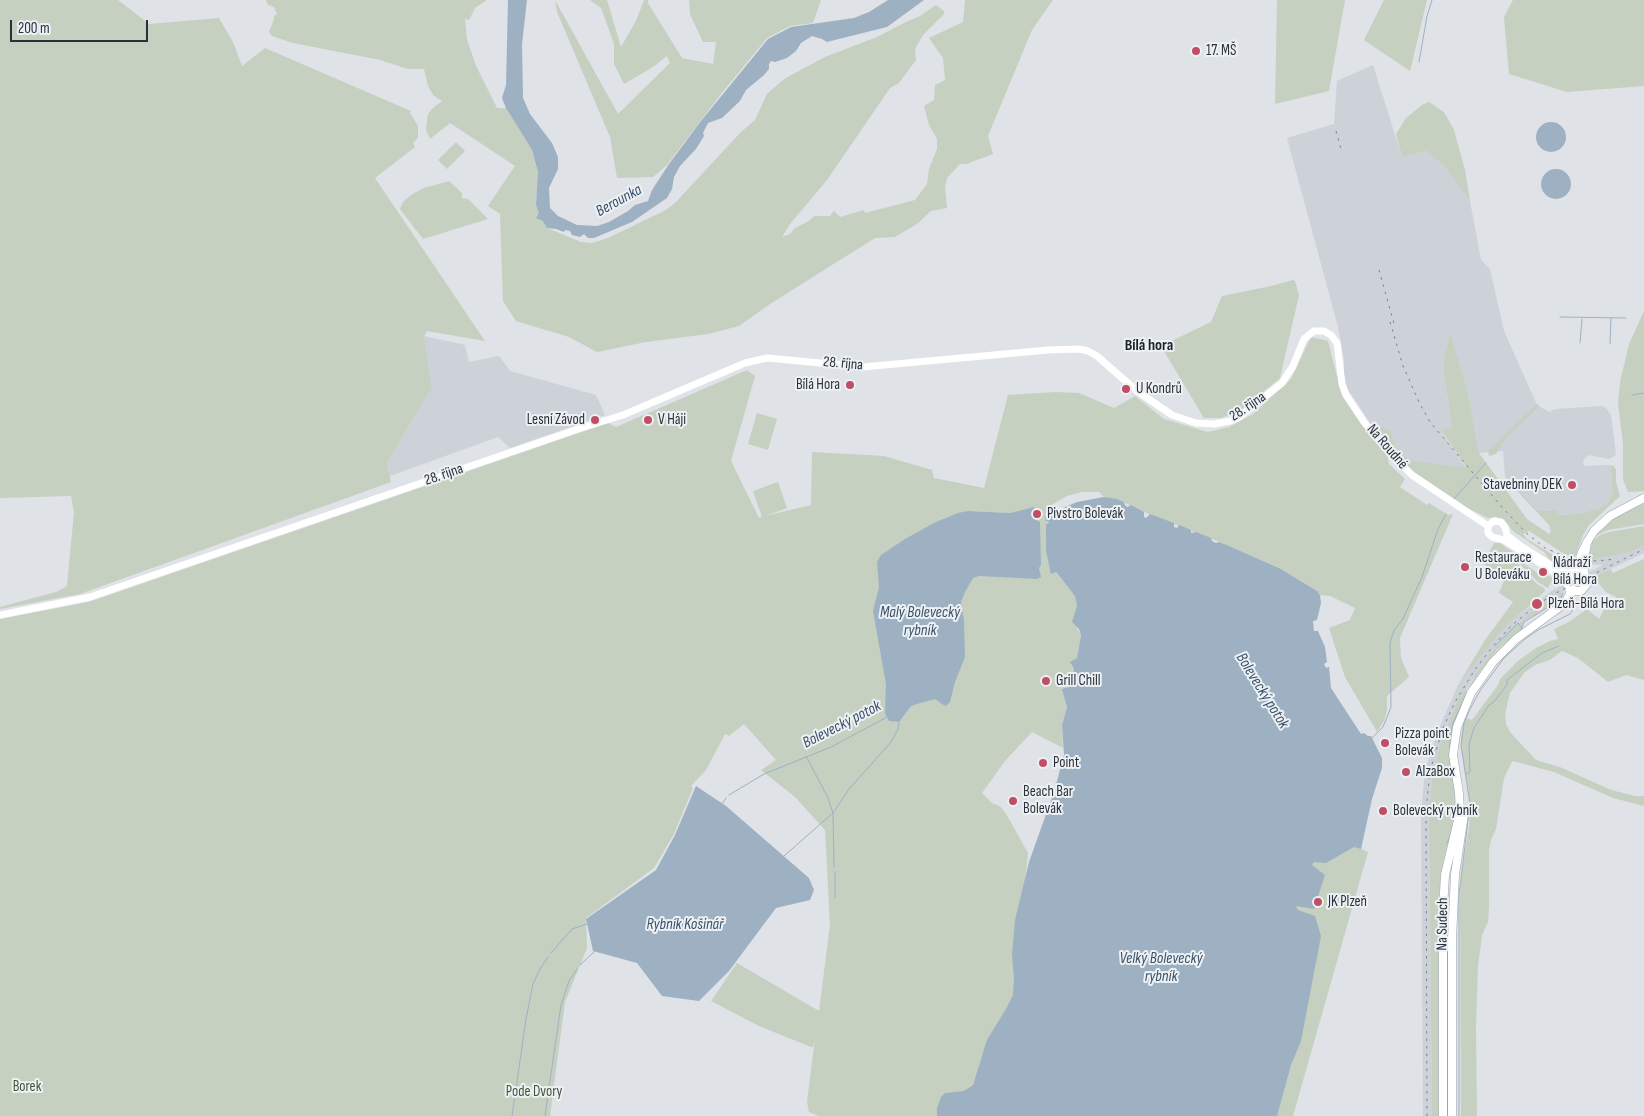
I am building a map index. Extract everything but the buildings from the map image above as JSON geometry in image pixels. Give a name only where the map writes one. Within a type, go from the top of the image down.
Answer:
[{"type":"main road","name":"28. října","points":[[0,615],[90,597],[573,430],[623,415],[758,359],[790,359],[862,367],[1048,350],[1079,349],[1097,356],[1137,392],[1172,416],[1196,423],[1214,424],[1238,418],[1282,383],[1294,366],[1304,339],[1308,334],[1319,330],[1331,335]]},
{"type":"main road","name":"Na Roudné","points":[[1331,335],[1339,347],[1341,377],[1346,395],[1387,450],[1418,479],[1488,526]]},
{"type":"main road","points":[[1568,586],[1568,578],[1574,572],[1594,531],[1614,513],[1644,498]]},
{"type":"main road","name":"Na Roudné","points":[[1488,526],[1492,522],[1498,521],[1504,525],[1505,530]]},
{"type":"main road","name":"Na Roudné","points":[[1488,526],[1490,536],[1504,540],[1562,577],[1568,586],[1575,591],[1580,591]]},
{"type":"main road","points":[[1505,530],[1512,540],[1562,572],[1580,572],[1586,577]]},
{"type":"main road","points":[[1498,538],[1504,534],[1505,530]]},
{"type":"main road","points":[[1580,591],[1586,586],[1583,565],[1587,542]]},
{"type":"main road","name":"Na Sudech","points":[[1443,1116],[1443,909],[1445,876],[1460,806],[1453,755],[1455,734],[1460,715],[1471,693],[1492,662],[1516,639],[1550,615],[1568,599],[1570,594],[1568,586]]},
{"type":"main road","name":"Na Sudech","points":[[1550,615],[1570,605],[1580,591]]},
{"type":"main road","name":"Na Sudech","points":[[1452,1116],[1452,939],[1454,897],[1464,809],[1464,792],[1455,734]]},
{"type":"shaded area","points":[[1373,65],[1402,157],[1427,151],[1444,166],[1470,201],[1481,260],[1490,269],[1504,331],[1537,405],[1549,412],[1556,409],[1601,406],[1605,407],[1611,415],[1616,455],[1609,459],[1588,455],[1583,461],[1584,466],[1608,465],[1611,467],[1614,494],[1600,508],[1577,514],[1556,515],[1556,510],[1538,511],[1505,475],[1503,451],[1479,453],[1468,392],[1450,333],[1443,366],[1452,428],[1441,431],[1467,469],[1415,461],[1398,453],[1390,429],[1372,426],[1347,388],[1338,327],[1287,138],[1334,124],[1337,81]]},
{"type":"shaded area","points":[[424,336],[465,345],[469,362],[499,356],[510,371],[596,395],[605,415],[510,448],[498,437],[390,476],[387,463],[432,388]]},
{"type":"shaded area","points":[[1644,545],[1644,553],[1564,591],[1526,617],[1511,630],[1475,675],[1457,708],[1439,749],[1432,781],[1429,811],[1432,1116],[1423,1116],[1421,813],[1425,771],[1437,733],[1458,685],[1492,641],[1515,618],[1553,590],[1603,565],[1588,564],[1589,559],[1630,552]]},
{"type":"green space","points":[[0,0],[118,0],[149,24],[219,18],[233,42],[242,66],[265,48],[411,111],[410,113],[418,126],[418,138],[413,143],[415,147],[375,178],[485,341],[427,331],[424,336],[432,388],[387,463],[391,482],[80,594],[0,609],[0,607],[56,592],[67,586],[74,512],[71,496],[0,498]]},
{"type":"green space","points":[[266,0],[487,0],[475,8],[469,20],[465,19],[467,40],[477,68],[497,108],[506,108],[532,150],[538,172],[536,205],[547,228],[581,242],[592,243],[608,238],[666,210],[676,202],[740,133],[755,120],[767,94],[784,79],[825,57],[877,37],[920,16],[936,5],[944,11],[944,14],[923,35],[915,49],[916,60],[899,83],[890,88],[827,180],[790,224],[782,237],[790,234],[795,228],[809,221],[814,216],[830,216],[834,211],[840,217],[864,210],[865,213],[915,200],[927,184],[929,169],[937,149],[937,139],[929,125],[924,106],[934,100],[935,85],[945,80],[943,58],[929,38],[963,22],[965,0],[1053,0],[1032,30],[988,136],[993,154],[966,164],[960,164],[947,178],[945,187],[947,208],[931,211],[917,224],[895,237],[875,238],[770,304],[739,326],[708,334],[646,342],[597,352],[569,337],[516,321],[503,301],[500,214],[488,206],[515,166],[450,123],[430,139],[426,130],[428,114],[442,101],[433,95],[428,86],[424,69],[408,69],[380,60],[293,43],[272,36],[269,32],[274,16],[277,14],[274,7],[268,5]]},
{"type":"green space","points":[[555,0],[618,114],[670,63],[667,56],[653,67],[624,84],[614,64],[614,44],[601,8],[590,0],[607,0],[621,47],[636,21],[644,0],[648,0],[648,3],[682,58],[713,64],[716,42],[703,42],[690,14],[689,0],[821,0],[813,23],[790,26],[767,38],[667,165],[653,177],[617,178],[610,137],[557,12]]},
{"type":"green space","points":[[1277,0],[1345,0],[1329,91],[1275,104]]},
{"type":"green space","points":[[1384,0],[1427,0],[1410,71],[1364,40]]},
{"type":"green space","points":[[1513,0],[1644,0],[1644,86],[1567,92],[1509,74],[1504,17]]},
{"type":"green space","points":[[1429,102],[1444,112],[1454,130],[1465,170],[1470,201],[1444,166],[1427,151],[1402,157],[1396,134],[1406,118],[1422,105]]},
{"type":"green space","points":[[456,142],[465,151],[447,169],[438,160]]},
{"type":"green space","points":[[449,181],[462,193],[462,198],[468,199],[488,219],[423,239],[400,209],[403,202],[424,188]]},
{"type":"green space","points":[[1293,280],[1299,295],[1280,378],[1240,411],[1221,418],[1204,418],[1161,346],[1211,322],[1222,296]]},
{"type":"green space","points":[[1644,311],[1644,491],[1628,492],[1623,479],[1623,444],[1618,404],[1620,382],[1629,344]]},
{"type":"green space","points":[[1450,332],[1468,392],[1479,453],[1527,519],[1549,534],[1551,532],[1549,525],[1507,480],[1505,475],[1538,511],[1556,510],[1557,515],[1577,514],[1600,508],[1608,502],[1613,494],[1611,467],[1608,465],[1614,466],[1620,496],[1589,525],[1575,557],[1566,555],[1529,531],[1523,534],[1527,539],[1553,555],[1560,559],[1573,561],[1572,563],[1563,567],[1550,560],[1544,552],[1513,531],[1503,519],[1488,518],[1457,503],[1409,469],[1381,439],[1372,426],[1390,429],[1398,453],[1415,461],[1467,468],[1441,430],[1452,428],[1443,366]]},
{"type":"green space","points":[[1311,337],[1328,341],[1341,392],[1387,455],[1389,464],[1405,479],[1400,487],[1427,505],[1429,503],[1448,515],[1453,514],[1400,638],[1401,658],[1409,677],[1387,696],[1387,710],[1384,721],[1377,732],[1345,677],[1329,628],[1350,620],[1355,608],[1330,596],[1320,595],[1317,591],[1281,569],[1117,499],[1104,497],[1099,492],[1082,492],[1067,496],[1048,507],[1045,516],[1049,521],[1046,530],[1048,563],[1080,572],[1076,626],[1081,635],[1077,658],[1070,664],[1074,669],[1073,682],[1069,687],[1063,689],[1067,707],[1062,725],[1063,748],[1032,732],[1005,761],[982,793],[992,803],[1001,807],[1028,853],[1014,987],[1029,989],[977,1075],[973,1085],[968,1089],[978,1116],[819,1116],[809,1112],[807,1102],[815,1038],[813,1047],[811,1047],[759,1026],[711,1001],[737,963],[819,1011],[830,925],[825,830],[795,797],[761,770],[776,760],[744,724],[729,736],[725,734],[706,770],[691,786],[693,788],[674,834],[654,868],[586,918],[587,948],[565,1002],[550,1116],[0,1116],[0,619],[89,602],[608,423],[616,427],[747,370],[755,376],[731,461],[759,518],[762,517],[753,491],[778,482],[787,508],[765,516],[811,505],[812,452],[884,456],[932,470],[934,478],[984,488],[1008,395],[1056,392],[1079,393],[1114,408],[1135,396],[1164,419],[1208,432],[1229,427],[1253,414],[1291,379]],"holes":[[[968,511],[1011,513],[942,616]]]},
{"type":"green space","points":[[1537,404],[1539,406],[1505,439],[1496,454],[1489,456],[1488,451]]},
{"type":"green space","points":[[757,413],[777,419],[768,450],[748,444]]},
{"type":"green space","points":[[1644,502],[1644,524],[1608,530],[1593,537],[1607,521]]},
{"type":"green space","points":[[1644,526],[1644,545],[1630,552],[1589,559],[1592,542],[1600,535]]},
{"type":"green space","points":[[1494,543],[1500,543],[1514,553],[1519,559],[1519,567],[1544,588],[1545,591],[1497,636],[1458,685],[1485,640],[1513,602],[1499,593],[1506,576],[1483,564]]},
{"type":"green space","points":[[1644,559],[1644,680],[1626,675],[1608,682],[1578,658],[1562,651],[1550,660],[1535,665],[1524,673],[1510,693],[1505,714],[1506,724],[1510,732],[1536,760],[1560,767],[1611,790],[1635,796],[1644,796],[1644,806],[1613,798],[1554,772],[1512,762],[1504,778],[1496,829],[1489,851],[1488,922],[1482,935],[1478,966],[1476,1028],[1477,1116],[1461,1116],[1460,900],[1461,876],[1470,813],[1468,787],[1462,754],[1461,737],[1463,726],[1466,718],[1472,720],[1498,685],[1500,679],[1518,661],[1536,648],[1558,639],[1554,629],[1569,622],[1587,609],[1599,619],[1604,609],[1616,597],[1606,592],[1599,584],[1596,586],[1591,578],[1611,569],[1613,573]]},
{"type":"green space","points":[[1520,561],[1542,576],[1553,578],[1548,588],[1538,582],[1521,565]]},
{"type":"green space","points":[[1564,591],[1558,602],[1524,621],[1521,629],[1497,650],[1469,689],[1475,675],[1511,630],[1543,604]]},
{"type":"green space","points":[[1468,690],[1452,729],[1451,754],[1458,806],[1443,865],[1439,896],[1440,1116],[1432,1116],[1429,811],[1432,781],[1439,749],[1458,700],[1463,691]]},
{"type":"green space","name":"JK Plzeň","points":[[1301,833],[1364,833],[1361,849],[1368,852],[1293,1116],[1250,1116],[1315,967],[1270,951]]},
{"type":"water","points":[[508,0],[527,0],[522,44],[523,98],[530,114],[552,143],[558,157],[558,169],[549,188],[550,208],[558,216],[577,225],[597,226],[609,222],[635,205],[648,201],[652,190],[669,164],[701,121],[768,39],[791,27],[854,18],[869,12],[888,0],[924,0],[887,27],[827,42],[812,36],[801,43],[796,51],[787,58],[775,62],[771,61],[769,69],[746,90],[740,101],[722,118],[708,123],[703,133],[704,136],[696,149],[680,166],[667,198],[632,222],[594,238],[588,238],[584,234],[580,237],[572,235],[570,231],[565,230],[564,232],[547,228],[543,221],[536,218],[539,213],[536,205],[538,172],[532,150],[506,108],[502,98],[506,85]]},
{"type":"water","points":[[1551,122],[1562,126],[1566,137],[1562,148],[1551,152],[1540,148],[1536,137],[1540,126]]},
{"type":"water","points":[[1556,169],[1567,173],[1571,184],[1567,195],[1556,199],[1545,195],[1541,184],[1545,173]]},
{"type":"water","name":"Velký Bolevecký rybník","points":[[1104,497],[1124,502],[1127,507],[1131,505],[1144,512],[1144,517],[1146,518],[1150,514],[1174,523],[1174,527],[1177,528],[1179,525],[1191,530],[1191,533],[1196,532],[1211,538],[1216,543],[1219,542],[1227,545],[1281,569],[1317,591],[1320,595],[1321,603],[1317,620],[1313,621],[1314,631],[1318,631],[1325,647],[1327,662],[1324,664],[1326,668],[1329,667],[1331,688],[1361,734],[1364,733],[1371,736],[1382,758],[1382,768],[1372,799],[1361,849],[1354,847],[1326,863],[1314,862],[1312,865],[1325,875],[1314,909],[1296,906],[1298,910],[1315,916],[1321,936],[1301,1041],[1291,1065],[1277,1116],[937,1116],[937,1108],[941,1097],[945,1093],[964,1091],[973,1085],[987,1040],[1013,995],[1012,954],[1015,920],[1029,862],[1054,792],[1064,755],[1062,725],[1067,707],[1062,689],[1069,687],[1073,682],[1074,669],[1070,662],[1077,658],[1081,635],[1079,629],[1072,622],[1077,606],[1075,596],[1056,572],[1051,574],[1046,551],[1046,524],[1049,521],[1046,521],[1045,516],[1077,502]]},
{"type":"water","name":"Malý Bolevecký rybník","points":[[1034,507],[1036,520],[1040,522],[1041,565],[1039,568],[1041,577],[1037,579],[979,576],[973,578],[961,602],[964,621],[965,657],[955,682],[950,702],[946,706],[935,699],[917,704],[911,706],[899,722],[889,721],[885,713],[886,684],[873,611],[879,587],[877,562],[881,555],[936,522],[958,513],[968,511],[1011,513]]},
{"type":"water","name":"Rybník Košinář","points":[[696,786],[726,806],[809,878],[814,890],[810,900],[776,908],[729,971],[699,1001],[662,996],[637,963],[593,951],[586,919],[656,870],[675,835]]},
{"type":"waterway","points":[[1419,62],[1427,16],[1432,0]]},
{"type":"waterway","points":[[1560,317],[1626,318]]},
{"type":"waterway","points":[[1610,344],[1611,318]]},
{"type":"waterway","points":[[1580,343],[1582,319]]},
{"type":"waterway","name":"Bolevecký potok","points":[[1632,395],[1644,393]]},
{"type":"waterway","name":"Bolevecký potok","points":[[1454,499],[1486,463]]},
{"type":"waterway","name":"Bolevecký potok","points":[[1371,739],[1383,727],[1391,707],[1390,643],[1394,630],[1403,619],[1422,577],[1438,529],[1446,514]]},
{"type":"waterway","points":[[1470,688],[1496,653],[1521,630],[1524,622],[1560,600],[1563,594]]},
{"type":"waterway","points":[[1459,1116],[1459,895],[1470,804],[1461,745],[1464,723],[1481,689],[1504,658],[1525,639],[1538,630],[1570,614],[1578,602],[1592,596]]},
{"type":"waterway","points":[[1495,646],[1518,623],[1522,628]]},
{"type":"waterway","points":[[1466,774],[1470,772],[1469,744],[1474,728],[1489,705],[1493,703],[1507,685],[1507,680],[1542,653],[1559,646]]},
{"type":"waterway","points":[[1450,751],[1453,723],[1467,692]]},
{"type":"waterway","name":"Bolevecký potok","points":[[729,795],[764,774],[831,747],[887,717]]},
{"type":"waterway","points":[[784,856],[833,813],[849,789],[891,742],[899,723]]},
{"type":"waterway","points":[[806,756],[828,798],[833,813],[834,867]]},
{"type":"waterway","name":"Bolevecký potok","points":[[722,804],[726,798]]},
{"type":"waterway","points":[[1455,818],[1456,810]]},
{"type":"waterway","points":[[1447,843],[1452,832]]},
{"type":"waterway","points":[[835,872],[835,898]]},
{"type":"waterway","points":[[551,953],[572,929],[587,924]]},
{"type":"waterway","name":"Bolevecký potok","points":[[580,965],[596,950]]},
{"type":"waterway","points":[[512,1116],[533,984],[548,957]]},
{"type":"waterway","name":"Bolevecký potok","points":[[545,1116],[561,1005],[569,981],[577,969]]},
{"type":"railway","points":[[1336,131],[1341,149]]},
{"type":"railway","points":[[1379,270],[1395,327]]},
{"type":"railway","points":[[1390,322],[1403,366],[1430,422],[1525,532],[1545,548],[1571,559],[1596,561],[1616,559]]},
{"type":"railway","points":[[1427,1116],[1426,811],[1430,771],[1443,728],[1455,702],[1474,671],[1512,625],[1554,594],[1644,549]]},
{"type":"place","name":"17. MŠ","points":[[1196,51]]},
{"type":"place","name":"Bílá Hora","points":[[850,385]]},
{"type":"place","name":"U Kondrů","points":[[1126,389]]},
{"type":"place","name":"Lesní Závod","points":[[595,420]]},
{"type":"place","name":"V Háji","points":[[648,420]]},
{"type":"place","name":"Stavebniny DEK","points":[[1572,485]]},
{"type":"place","name":"Pivstro Bolevák","points":[[1037,514]]},
{"type":"place","name":"Restaurace U Boleváku","points":[[1465,567]]},
{"type":"place","name":"Nádraží Bílá Hora","points":[[1543,572]]},
{"type":"place","name":"Plzeň-Bílá Hora","points":[[1537,604]]},
{"type":"place","name":"Grill Chill","points":[[1046,681]]},
{"type":"place","name":"Pizza point Bolevák","points":[[1385,743]]},
{"type":"place","name":"Point","points":[[1043,763]]},
{"type":"place","name":"AlzaBox","points":[[1406,772]]},
{"type":"place","name":"Beach Bar Bolevák","points":[[1013,801]]},
{"type":"place","name":"Bolevecký rybník","points":[[1383,811]]},
{"type":"place","name":"JK Plzeň","points":[[1318,902]]},
{"type":"district","name":"Bílá hora","points":[[1149,346]]},
{"type":"water label","name":"Berounka","points":[[619,201]]},
{"type":"park label","name":"Borek","points":[[27,1087]]},
{"type":"park label","name":"Pode Dvory","points":[[534,1092]]}]
